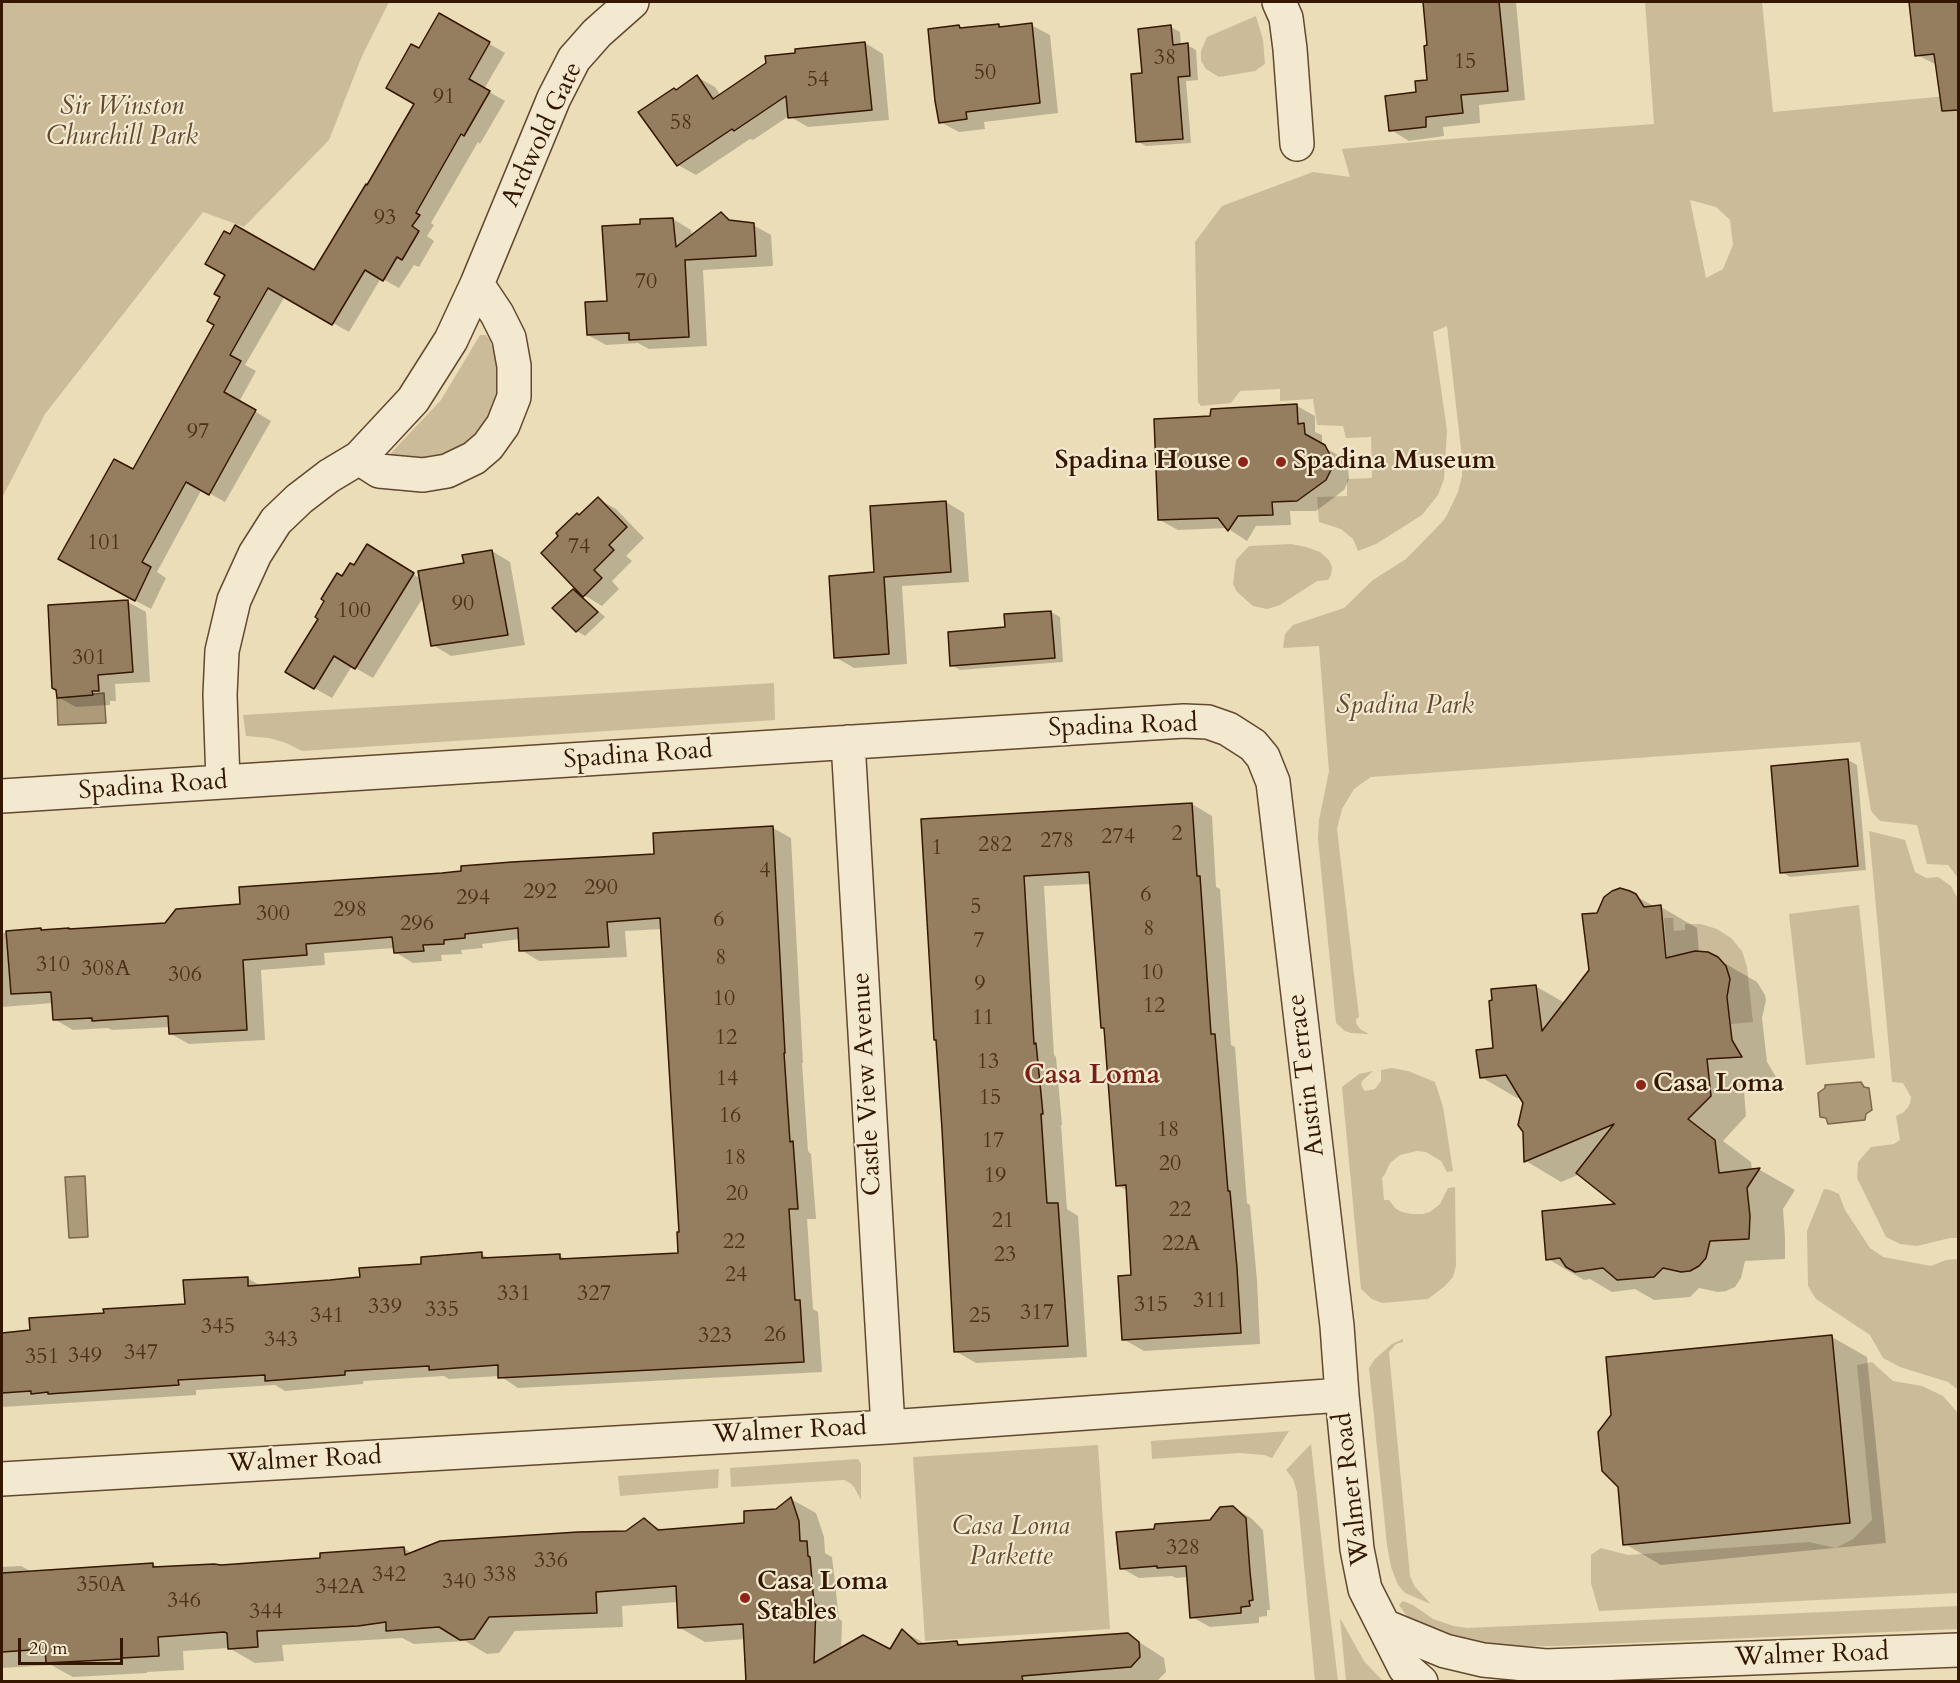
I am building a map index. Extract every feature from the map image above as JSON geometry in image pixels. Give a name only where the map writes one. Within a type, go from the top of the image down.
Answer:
[{"type":"street","name":"Ardwold Gate","points":[[223,782],[220,695],[222,651],[234,600],[255,555],[276,521],[298,499],[359,458],[412,400],[451,340],[477,284],[554,98],[574,59],[618,12],[632,2]]},
{"type":"street","points":[[1279,2],[1286,18],[1298,144]]},
{"type":"street","points":[[359,458],[379,471],[423,475],[447,471],[474,458],[488,446],[503,425],[514,397],[514,366],[509,338],[497,314],[477,284]]},
{"type":"street","name":"Spadina Road","points":[[2,796],[1184,721],[1208,722],[1228,729],[1253,745],[1263,757]]},
{"type":"street","name":"Castle View Avenue","points":[[848,742],[888,1426]]},
{"type":"street","name":"Austin Terrace","points":[[1263,757],[1273,782],[1337,1326],[1342,1395]]},
{"type":"street","name":"Walmer Road","points":[[2,1479],[888,1426],[1342,1395],[1357,1549],[1365,1589],[1405,1668],[1421,1682]]},
{"type":"street","name":"Walmer Road","points":[[1384,1626],[1445,1651],[1483,1660],[1546,1666],[1959,1650]]},
{"type":"green space","name":"Sir Winston Churchill Park","points":[[2,2],[389,2],[362,56],[329,140],[244,227],[203,212],[45,414],[2,498]]},
{"type":"green space","name":"Spadina Park","points":[[1645,2],[1762,2],[1773,112],[1958,95],[1958,878],[1948,865],[1927,864],[1917,825],[1880,821],[1871,811],[1860,742],[1371,777],[1354,789],[1342,809],[1337,829],[1359,1017],[1356,1023],[1360,1029],[1369,1034],[1345,1031],[1336,1023],[1318,839],[1319,820],[1329,771],[1319,646],[1283,648],[1285,634],[1293,625],[1344,608],[1373,580],[1406,559],[1447,515],[1458,492],[1462,476],[1462,458],[1447,326],[1433,332],[1447,431],[1444,479],[1438,495],[1422,515],[1376,544],[1358,551],[1353,539],[1341,529],[1319,522],[1317,497],[1347,496],[1347,479],[1372,478],[1371,437],[1346,438],[1343,426],[1317,425],[1313,399],[1280,401],[1280,389],[1240,391],[1231,403],[1201,406],[1198,402],[1195,242],[1222,206],[1313,172],[1350,177],[1342,149],[1654,124]],"holes":[[[1690,200],[1716,207],[1730,220],[1733,245],[1723,269],[1706,278]]]},
{"type":"green space","points":[[1256,16],[1263,40],[1265,64],[1255,71],[1219,77],[1206,69],[1201,61],[1201,51],[1207,37]]},
{"type":"green space","points":[[480,335],[486,335],[490,340],[497,363],[498,384],[494,403],[485,423],[470,440],[453,453],[435,460],[391,459],[391,453],[441,400]]},
{"type":"green space","points":[[1291,544],[1320,552],[1329,560],[1332,567],[1328,580],[1317,581],[1280,605],[1267,609],[1253,606],[1237,592],[1233,584],[1236,560],[1249,546]]},
{"type":"green space","points":[[774,683],[775,720],[302,751],[269,738],[246,736],[243,715]]},
{"type":"green space","points":[[1869,831],[1905,840],[1915,872],[1926,878],[1938,877],[1951,886],[1958,899],[1958,1238],[1917,1246],[1900,1244],[1886,1237],[1857,1178],[1858,1162],[1871,1147],[1894,1144],[1900,1140],[1896,1116],[1908,1107],[1911,1097],[1903,1083],[1892,1082]]},
{"type":"green space","points":[[1859,905],[1875,1058],[1806,1065],[1789,914]]},
{"type":"green space","points":[[1664,918],[1673,918],[1674,931],[1685,930],[1685,924],[1701,924],[1717,929],[1731,938],[1742,951],[1747,967],[1753,1022],[1731,1024],[1726,980],[1669,979]]},
{"type":"green space","points":[[1392,1068],[1408,1071],[1435,1082],[1443,1107],[1453,1171],[1447,1172],[1441,1161],[1426,1152],[1417,1151],[1400,1155],[1390,1163],[1382,1177],[1384,1200],[1389,1200],[1396,1209],[1402,1212],[1423,1214],[1430,1212],[1440,1204],[1448,1188],[1455,1187],[1456,1266],[1453,1277],[1428,1299],[1382,1303],[1372,1299],[1361,1289],[1342,1087],[1359,1074],[1373,1071],[1362,1081],[1361,1085],[1365,1091],[1375,1089],[1381,1081],[1381,1070]]},
{"type":"green space","points":[[1824,1189],[1839,1194],[1845,1210],[1870,1248],[1883,1257],[1931,1266],[1946,1260],[1958,1259],[1958,1390],[1948,1382],[1900,1367],[1883,1358],[1870,1335],[1816,1299],[1808,1286],[1807,1231]]},
{"type":"green space","points":[[1403,1339],[1403,1342],[1396,1344],[1389,1352],[1410,1576],[1415,1587],[1431,1604],[1405,1593],[1398,1585],[1391,1567],[1387,1545],[1369,1368],[1375,1359],[1392,1344]]},
{"type":"green space","points":[[1872,1362],[1893,1381],[1922,1386],[1943,1396],[1958,1413],[1958,1593],[1599,1611],[1591,1583],[1591,1555],[1601,1548],[1628,1555],[1809,1542],[1836,1548],[1853,1539],[1872,1520],[1857,1365]]},
{"type":"green space","points":[[1289,1431],[1272,1458],[1239,1453],[1152,1459],[1151,1441]]},
{"type":"green space","points":[[1311,1444],[1338,1681],[1315,1681],[1297,1492],[1293,1479],[1286,1470]]},
{"type":"green space","name":"Casa Loma Parkette","points":[[1098,1445],[1110,1629],[925,1641],[913,1457]]},
{"type":"green space","points":[[858,1459],[861,1464],[861,1500],[854,1487],[844,1480],[731,1487],[730,1468]]},
{"type":"green space","points":[[719,1469],[718,1488],[620,1496],[618,1476]]},
{"type":"green space","points":[[1403,1601],[1433,1619],[1467,1628],[1958,1606],[1958,1629],[1560,1646],[1477,1647],[1419,1628],[1399,1605]]},
{"type":"green space","points":[[1340,1618],[1364,1661],[1383,1681],[1346,1681]]},
{"type":"shaded area","points":[[104,693],[106,723],[58,725],[57,698]]},
{"type":"shaded area","points":[[1861,1082],[1864,1087],[1869,1088],[1872,1110],[1866,1114],[1865,1120],[1828,1124],[1826,1118],[1820,1117],[1818,1093],[1825,1088],[1825,1085]]},
{"type":"shaded area","points":[[85,1176],[88,1237],[69,1238],[65,1177]]},
{"type":"building","points":[[1423,2],[1499,2],[1508,91],[1461,95],[1463,113],[1426,117],[1426,127],[1389,131],[1385,96],[1416,92],[1415,81],[1427,80]]},
{"type":"building","points":[[1909,2],[1959,2],[1959,110],[1942,111],[1934,54],[1915,56]]},
{"type":"building","points":[[439,13],[490,42],[469,79],[490,91],[464,136],[461,134],[416,213],[420,215],[412,226],[419,231],[402,260],[397,257],[383,281],[365,270],[332,325],[268,288],[230,355],[241,361],[224,392],[256,410],[209,495],[186,482],[142,562],[151,567],[135,601],[58,559],[114,459],[133,469],[214,325],[207,321],[220,297],[214,294],[225,275],[205,264],[224,231],[230,234],[235,225],[314,270],[414,104],[386,88],[411,44],[419,48]]},
{"type":"building","points":[[1032,23],[1040,103],[966,112],[967,119],[939,123],[928,29],[959,25],[960,28],[999,24],[999,27]]},
{"type":"building","points":[[1171,25],[1173,45],[1188,43],[1190,76],[1178,77],[1183,139],[1136,142],[1131,74],[1142,73],[1138,29]]},
{"type":"building","points":[[865,42],[872,110],[788,118],[786,96],[677,166],[638,112],[697,75],[713,99],[766,63],[765,56],[795,53],[795,49]]},
{"type":"building","points":[[721,212],[729,220],[754,223],[756,256],[685,260],[689,337],[629,340],[629,333],[587,335],[585,302],[607,301],[602,226],[640,224],[640,219],[673,218],[676,247]]},
{"type":"building","name":"Spadina House","points":[[1297,404],[1298,424],[1304,423],[1305,434],[1325,445],[1330,455],[1332,468],[1326,480],[1297,501],[1272,502],[1273,515],[1238,516],[1228,531],[1218,518],[1158,520],[1154,419],[1210,416],[1211,409]]},
{"type":"building","points":[[598,497],[627,527],[609,545],[614,550],[594,570],[602,578],[583,597],[541,553],[558,536],[556,533]]},
{"type":"building","points":[[946,501],[951,572],[884,577],[889,654],[834,658],[829,576],[874,572],[870,506]]},
{"type":"building","points":[[367,544],[414,573],[355,669],[334,656],[314,689],[285,672],[318,619],[315,617],[324,601],[321,599],[337,573],[342,576],[350,563],[354,565]]},
{"type":"building","points":[[492,550],[508,635],[431,646],[418,571],[464,563],[462,555]]},
{"type":"building","points":[[573,589],[598,612],[576,632],[552,608]]},
{"type":"building","points":[[128,600],[133,672],[98,675],[99,691],[92,691],[93,695],[57,698],[56,690],[52,688],[48,605]]},
{"type":"building","points":[[1051,611],[1055,658],[950,666],[948,632],[1005,627],[1004,614]]},
{"type":"building","points":[[1848,759],[1858,866],[1780,873],[1771,766]]},
{"type":"building","points":[[1192,803],[1197,876],[1200,876],[1211,1034],[1215,1034],[1241,1333],[1122,1340],[1118,1276],[1131,1275],[1126,1185],[1116,1186],[1089,872],[1024,876],[1034,1044],[1036,1043],[1043,1114],[1041,1114],[1047,1203],[1058,1203],[1068,1346],[954,1352],[942,1129],[936,1040],[934,1040],[921,819]]},
{"type":"building","points":[[773,826],[784,1053],[790,1142],[793,1141],[798,1209],[789,1209],[795,1300],[800,1300],[804,1362],[498,1378],[498,1365],[429,1370],[429,1366],[345,1371],[345,1375],[265,1381],[265,1375],[178,1380],[179,1385],[48,1394],[48,1392],[31,1394],[31,1391],[2,1393],[2,1333],[30,1330],[29,1318],[104,1313],[103,1309],[185,1304],[183,1280],[248,1277],[248,1286],[330,1280],[360,1277],[359,1268],[421,1264],[421,1257],[482,1252],[482,1258],[560,1254],[560,1259],[678,1253],[677,1232],[679,1232],[660,918],[607,922],[609,947],[519,951],[518,928],[465,934],[465,938],[444,940],[444,944],[423,945],[424,951],[394,953],[392,937],[306,944],[307,955],[243,960],[247,1030],[169,1034],[168,1016],[92,1021],[92,1018],[53,1020],[51,992],[11,994],[6,931],[165,923],[176,909],[240,904],[239,887],[442,873],[461,871],[461,866],[654,854],[653,833]]},
{"type":"building","name":"Casa Loma","points":[[1620,888],[1636,894],[1644,907],[1661,905],[1666,958],[1695,951],[1708,952],[1718,957],[1726,966],[1730,979],[1727,997],[1732,1040],[1742,1057],[1707,1059],[1711,1096],[1688,1119],[1715,1140],[1719,1173],[1760,1168],[1747,1188],[1750,1216],[1749,1239],[1710,1241],[1706,1258],[1690,1271],[1681,1272],[1663,1268],[1654,1277],[1617,1280],[1603,1268],[1575,1272],[1566,1267],[1560,1258],[1546,1260],[1542,1211],[1615,1204],[1576,1173],[1614,1124],[1524,1162],[1523,1132],[1518,1125],[1523,1103],[1506,1075],[1480,1078],[1476,1050],[1493,1048],[1489,1001],[1492,1000],[1491,989],[1536,985],[1542,1031],[1589,970],[1582,914],[1597,913],[1604,897]]},
{"type":"building","points":[[1832,1335],[1850,1523],[1623,1545],[1618,1487],[1602,1471],[1598,1432],[1611,1415],[1606,1357]]},
{"type":"building","points":[[791,1497],[799,1521],[800,1541],[807,1541],[810,1557],[816,1605],[814,1663],[863,1635],[890,1649],[902,1629],[918,1644],[957,1641],[958,1645],[1128,1633],[1139,1642],[1140,1657],[1131,1667],[1022,1676],[1023,1682],[746,1682],[743,1624],[678,1628],[676,1586],[596,1592],[597,1613],[489,1617],[474,1639],[460,1640],[439,1627],[386,1631],[386,1622],[358,1626],[257,1631],[258,1647],[228,1649],[227,1633],[224,1632],[158,1637],[159,1656],[122,1659],[46,1663],[45,1649],[2,1652],[2,1573],[153,1563],[153,1567],[221,1565],[320,1558],[320,1553],[404,1547],[405,1555],[440,1541],[626,1531],[644,1518],[658,1530],[744,1523],[744,1511],[776,1509]]},
{"type":"building","points":[[1233,1506],[1246,1518],[1253,1600],[1249,1601],[1250,1606],[1241,1607],[1241,1613],[1190,1618],[1186,1566],[1120,1569],[1116,1532],[1154,1529],[1155,1524],[1210,1520],[1220,1507]]},
{"type":"place","name":"Spadina House","points":[[1243,462]]},
{"type":"place","name":"Spadina Museum","points":[[1281,462]]},
{"type":"place","name":"Casa Loma","points":[[1641,1085]]},
{"type":"place","name":"Casa Loma Stables","points":[[745,1598]]},
{"type":"district","name":"Casa Loma","points":[[1092,1077]]}]
